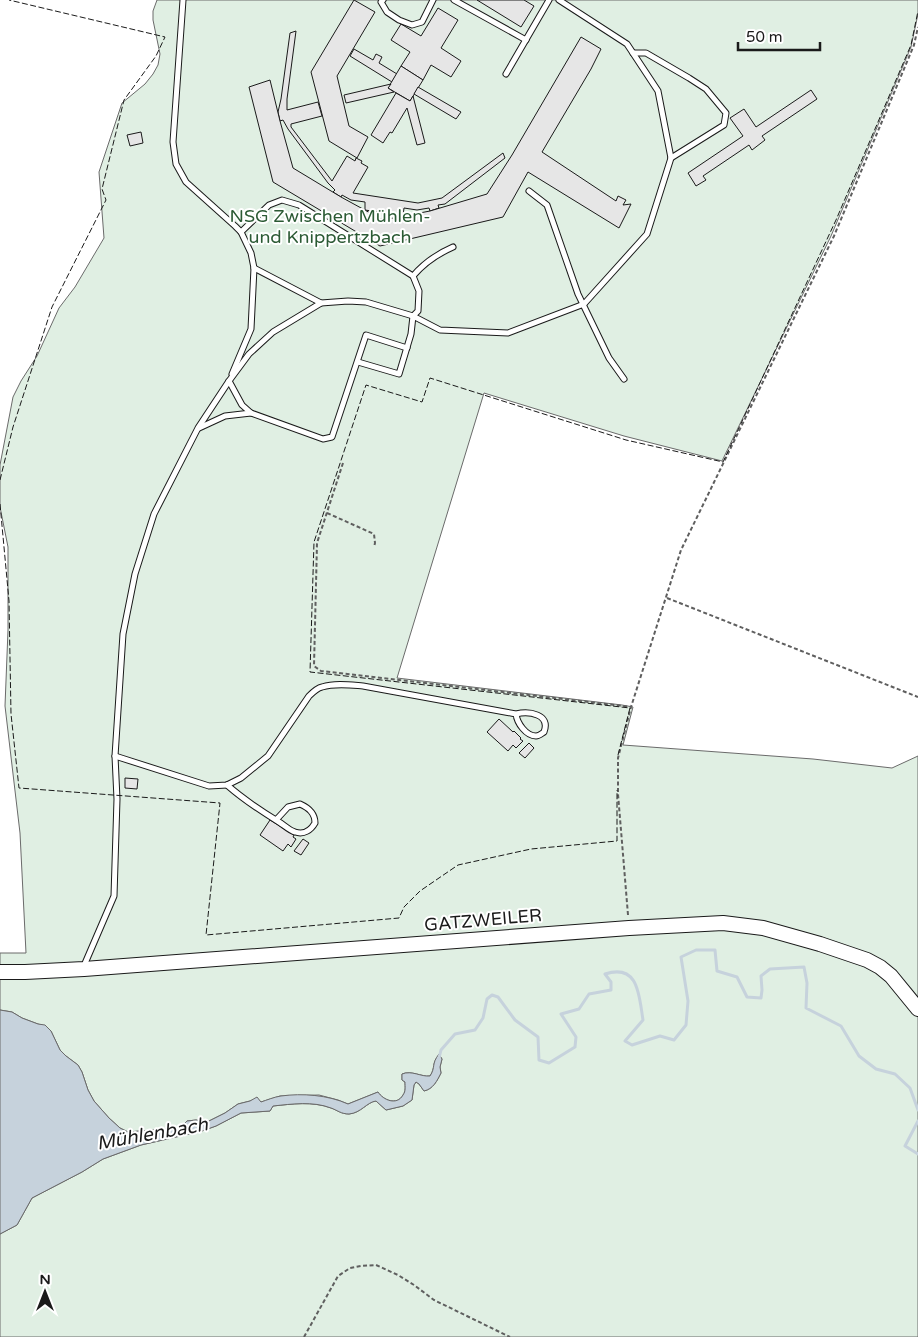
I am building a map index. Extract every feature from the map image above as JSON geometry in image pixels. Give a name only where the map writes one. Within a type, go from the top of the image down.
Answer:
[{"type":"street","name":"GATZWEILER","points":[[0,972],[83,969],[630,928],[723,923],[763,928],[868,960],[891,976],[918,1009]]},
{"type":"lane","points":[[182,0],[173,142],[176,164],[186,182],[240,232],[251,253],[254,268],[251,329],[229,382]]},
{"type":"lane","points":[[383,0],[381,2],[387,12],[399,20],[412,25],[422,22],[433,0]]},
{"type":"lane","points":[[454,0],[526,40]]},
{"type":"lane","points":[[506,74],[550,0]]},
{"type":"lane","points":[[83,969],[114,896],[117,799],[116,756],[123,634],[135,574],[154,514],[198,428],[249,354],[273,332],[321,303],[366,302],[413,316],[440,330],[508,333],[584,304],[647,234],[671,158],[658,91],[627,44],[559,0]]},
{"type":"lane","points":[[634,53],[646,53],[706,89],[726,113],[724,125],[671,158]]},
{"type":"lane","points":[[529,190],[547,204],[578,294],[609,358],[624,379]]},
{"type":"lane","points":[[240,232],[270,205],[282,200],[299,204],[413,276],[419,291],[418,310],[413,316],[411,334],[399,374],[358,362]]},
{"type":"lane","points":[[413,276],[440,253],[452,247]]},
{"type":"lane","points":[[254,268],[321,303]]},
{"type":"lane","points":[[229,382],[242,405],[251,413],[323,440],[332,437],[366,335],[407,348]]},
{"type":"lane","points":[[198,428],[225,416],[251,413]]},
{"type":"lane","points":[[116,756],[209,786],[227,785],[241,778],[268,756],[309,696],[322,687],[363,686],[516,714],[528,712],[543,719],[546,726],[544,732],[535,736],[526,732],[517,721],[516,714]]},
{"type":"lane","points":[[227,785],[237,794],[276,820],[295,832],[304,833],[310,830],[315,823],[314,815],[309,809],[300,804],[288,807],[276,820]]},
{"type":"path","points":[[630,928],[618,794],[618,758],[631,707],[681,550],[834,236],[914,46],[918,27]]},
{"type":"path","points":[[344,463],[317,543],[314,666],[321,671],[631,707]]},
{"type":"path","points":[[327,513],[374,534],[374,547]]},
{"type":"path","points":[[667,598],[918,697]]},
{"type":"path","points":[[304,1337],[338,1276],[350,1268],[376,1265],[414,1284],[434,1300],[510,1337]]},
{"type":"green space","name":"NSG Zwischen Mühlen- und Knippertzbach","points":[[157,0],[918,0],[918,14],[911,47],[831,236],[722,461],[624,436],[484,393],[397,678],[633,707],[623,745],[813,759],[892,768],[918,756],[918,1010],[891,976],[867,960],[763,928],[723,923],[629,928],[92,967],[141,968],[724,928],[795,940],[866,963],[891,979],[918,1014],[918,1337],[0,1337],[0,1234],[17,1225],[32,1198],[103,1159],[141,1145],[202,1131],[241,1113],[270,1111],[273,1106],[295,1104],[317,1104],[349,1114],[357,1112],[376,1101],[386,1110],[403,1106],[412,1100],[416,1082],[424,1091],[427,1090],[434,1084],[441,1073],[442,1059],[439,1055],[430,1076],[402,1074],[402,1080],[405,1082],[405,1092],[394,1101],[390,1101],[378,1092],[348,1104],[319,1095],[280,1096],[261,1102],[257,1098],[238,1104],[207,1122],[187,1121],[176,1128],[128,1132],[120,1128],[109,1118],[94,1101],[78,1065],[60,1050],[51,1031],[45,1026],[22,1018],[12,1012],[0,1010],[0,953],[26,953],[20,833],[5,706],[8,630],[8,547],[0,507],[0,465],[13,397],[37,356],[59,308],[75,287],[104,238],[99,172],[122,103],[145,84],[158,65],[160,54],[153,20],[153,11]]},
{"type":"water","points":[[0,1010],[12,1012],[22,1018],[45,1025],[51,1031],[60,1050],[78,1065],[94,1101],[109,1118],[120,1128],[128,1132],[176,1128],[187,1121],[207,1122],[238,1104],[257,1097],[261,1102],[281,1096],[315,1096],[348,1104],[378,1092],[390,1101],[394,1101],[400,1098],[405,1090],[402,1074],[430,1076],[439,1054],[442,1059],[441,1073],[434,1084],[427,1090],[424,1091],[416,1082],[412,1100],[403,1106],[386,1110],[376,1101],[357,1112],[349,1114],[317,1104],[273,1106],[270,1111],[241,1113],[202,1131],[141,1145],[103,1159],[32,1198],[17,1225],[0,1234]]},
{"type":"building","points":[[354,0],[375,12],[337,76],[349,126],[368,137],[357,158],[329,141],[311,72]]},
{"type":"building","points":[[477,0],[524,0],[534,6],[521,27]]},
{"type":"building","points":[[438,8],[458,20],[441,48],[461,61],[451,77],[431,65],[423,80],[401,66],[410,52],[391,40],[401,24],[421,36]]},
{"type":"building","points":[[296,31],[287,110],[318,102],[322,116],[291,124],[291,127],[332,181],[347,156],[355,161],[356,158],[368,167],[353,193],[418,203],[442,198],[503,153],[505,158],[445,204],[438,205],[439,208],[430,211],[429,208],[417,210],[404,208],[403,216],[365,210],[365,202],[351,200],[342,195],[341,197],[333,192],[335,190],[283,120],[280,121],[278,112],[290,33]]},
{"type":"building","points":[[581,37],[601,49],[542,152],[616,201],[618,196],[626,200],[623,205],[631,204],[619,228],[528,172],[503,217],[380,246],[273,182],[249,87],[270,80],[293,168],[383,220],[430,211],[487,194]]},
{"type":"building","points":[[354,49],[373,60],[376,54],[382,57],[379,63],[397,74],[392,82],[350,56]]},
{"type":"building","points":[[401,66],[423,80],[410,101],[388,88]]},
{"type":"building","points":[[391,84],[388,88],[394,92],[346,103],[344,95]]},
{"type":"building","points":[[418,87],[461,112],[456,119],[414,94]]},
{"type":"building","points":[[811,90],[817,99],[762,136],[765,140],[752,150],[749,145],[703,176],[706,180],[696,186],[688,173],[743,136],[730,118],[744,109],[756,127]]},
{"type":"building","points":[[396,93],[410,101],[413,96],[425,143],[417,145],[407,108],[392,133],[390,132],[383,143],[371,135]]},
{"type":"building","points":[[141,132],[143,143],[130,146],[127,135]]},
{"type":"building","points":[[499,719],[523,741],[516,748],[513,745],[508,751],[487,732]]},
{"type":"building","points":[[529,743],[534,748],[525,758],[519,753]]},
{"type":"building","points":[[125,778],[138,779],[137,789],[125,788]]},
{"type":"building","points":[[270,820],[294,835],[293,837],[296,839],[291,847],[288,844],[283,851],[260,835]]},
{"type":"building","points":[[303,839],[309,843],[301,855],[294,851]]},
{"type":"waterway","name":"Mühlenbach","points":[[439,1058],[441,1050],[455,1034],[475,1030],[483,1018],[487,999],[492,995],[498,997],[515,1020],[538,1037],[539,1060],[549,1063],[575,1047],[576,1037],[561,1014],[579,1009],[589,994],[611,990],[611,982],[605,974],[616,972],[625,973],[631,977],[635,984],[643,1020],[625,1041],[632,1045],[660,1036],[674,1040],[686,1025],[688,1001],[681,957],[696,950],[715,950],[717,971],[737,977],[747,997],[761,998],[761,976],[770,969],[804,967],[807,983],[806,1008],[841,1026],[859,1056],[876,1069],[895,1074],[910,1088],[918,1110]]},
{"type":"waterway","name":"Mühlenbach","points":[[918,1121],[905,1146],[918,1154]]},
{"type":"fence","points":[[0,480],[13,427],[52,307],[106,200],[102,189],[124,100],[156,56],[165,37],[9,0]]},
{"type":"fence","points":[[618,755],[630,708],[310,672],[314,542],[366,385],[422,402],[430,378],[626,440],[723,462],[836,220],[911,45],[918,11]]},
{"type":"fence","points":[[0,504],[9,601],[11,714],[19,788],[220,803],[206,935],[399,918],[404,907],[420,891],[458,865],[531,849],[617,841],[617,790]]}]
